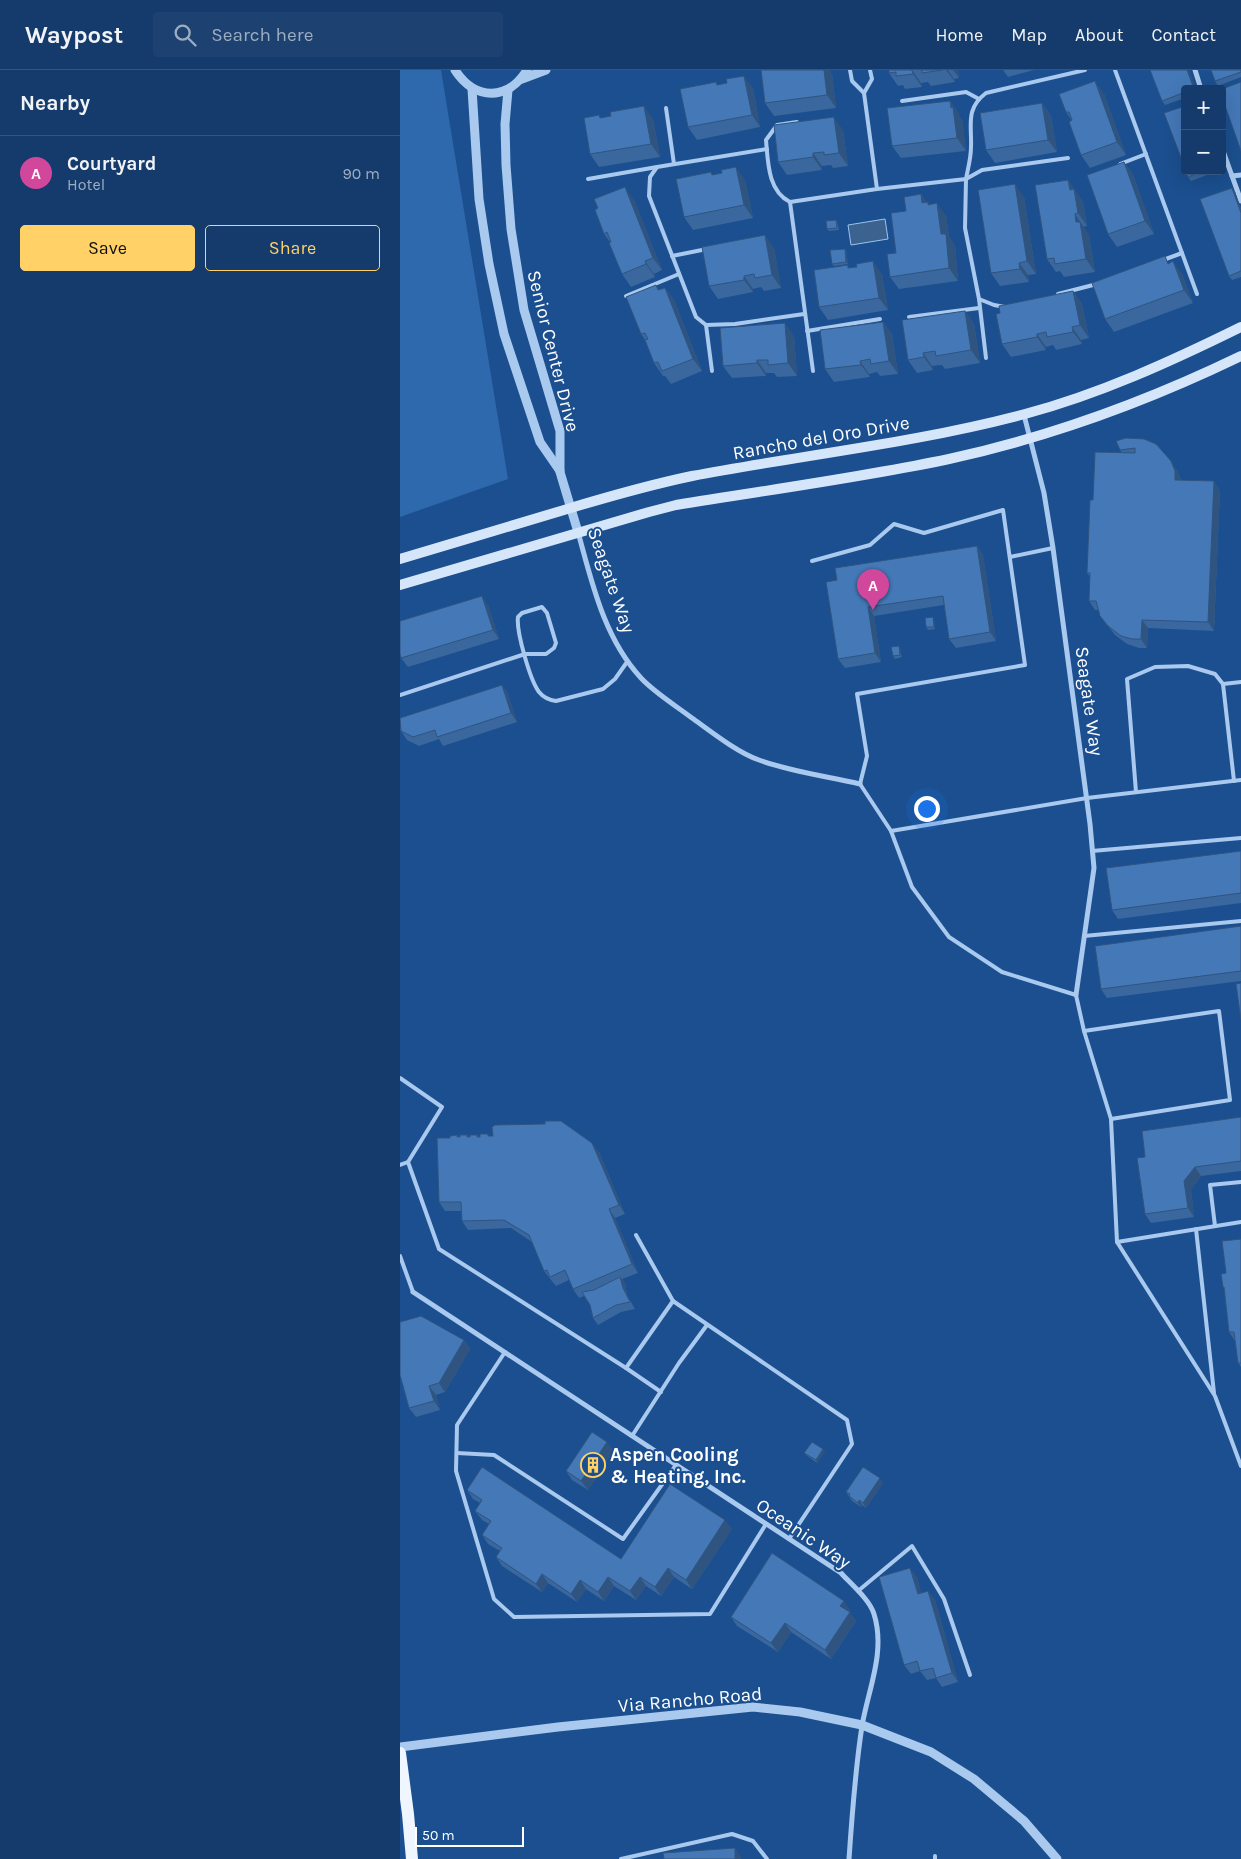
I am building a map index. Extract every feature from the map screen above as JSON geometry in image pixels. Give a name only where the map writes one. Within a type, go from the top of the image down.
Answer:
[{"type":"main road","name":"Rancho del Oro Drive","points":[[400,559],[644,487],[692,476],[944,433],[1024,414],[1059,404],[1143,372],[1188,353],[1241,327]]},
{"type":"main road","points":[[400,585],[578,532],[676,506],[949,459],[1031,438],[1153,396],[1241,356]]},
{"type":"main road","points":[[400,1753],[412,1859]]},
{"type":"street","points":[[455,70],[472,89],[490,94],[508,90],[522,79],[546,70]]},
{"type":"street","points":[[522,79],[527,70]]},
{"type":"street","points":[[1195,70],[1200,85]]},
{"type":"street","name":"Senior Center Drive","points":[[472,89],[479,199],[489,264],[504,334],[540,442],[560,472],[571,508]]},
{"type":"street","name":"Senior Center Drive","points":[[508,90],[505,124],[512,229],[524,310],[560,431],[560,472]]},
{"type":"street","points":[[1226,159],[1241,201]]},
{"type":"street","points":[[1232,176],[1241,175]]},
{"type":"street","name":"Seagate Way","points":[[1024,414],[1044,493],[1053,548],[1087,798],[1094,868],[1076,995]]},
{"type":"street","name":"Seagate Way","points":[[571,508],[602,612],[627,662],[642,679],[713,734],[758,760],[860,784]]},
{"type":"street","name":"Oceanic Way","points":[[413,1292],[841,1573],[858,1591],[874,1613],[879,1644],[862,1725],[854,1792],[850,1859]]},
{"type":"street","name":"Via Rancho Road","points":[[400,1747],[558,1727],[753,1707],[800,1712],[862,1725],[931,1752],[974,1779],[1024,1821],[1057,1859]]},
{"type":"lane","points":[[850,70],[852,82],[864,93]]},
{"type":"lane","points":[[870,70],[872,79],[864,93],[877,189]]},
{"type":"lane","points":[[986,358],[978,299],[965,228],[966,179],[971,148],[970,114],[978,99],[986,93],[1085,70]]},
{"type":"lane","points":[[1115,70],[1197,294]]},
{"type":"lane","points":[[902,101],[966,92],[978,99]]},
{"type":"lane","points":[[666,108],[674,164]]},
{"type":"lane","points":[[805,121],[777,125],[766,140],[772,182],[782,198],[790,202],[877,189],[966,179],[982,170],[1068,158]]},
{"type":"lane","points":[[588,179],[767,149]]},
{"type":"lane","points":[[1118,164],[1146,154]]},
{"type":"lane","points":[[657,166],[650,177],[649,196],[696,317],[706,325],[735,324],[804,314]]},
{"type":"lane","points":[[790,202],[813,371]]},
{"type":"lane","points":[[672,256],[717,247]]},
{"type":"lane","points":[[1155,262],[1182,253]]},
{"type":"lane","points":[[626,296],[679,274]]},
{"type":"lane","points":[[1056,295],[1103,282]]},
{"type":"lane","points":[[978,299],[1008,307]]},
{"type":"lane","points":[[909,317],[979,308]]},
{"type":"lane","points":[[807,331],[880,319]]},
{"type":"lane","points":[[706,325],[712,370]]},
{"type":"lane","points":[[812,561],[870,545],[894,524],[924,533],[1003,510],[1025,665],[857,694],[867,756],[860,784],[890,831],[912,887],[949,937],[1002,972],[1076,995],[1084,1031],[1111,1120],[1117,1242],[1215,1396],[1241,1466]]},
{"type":"lane","points":[[1010,557],[1053,548]]},
{"type":"lane","points":[[400,695],[525,654],[546,654],[554,648],[556,643],[547,613],[542,607],[522,613],[518,617],[517,624],[525,654],[533,683],[548,700],[556,701],[603,689],[615,679],[627,662]]},
{"type":"lane","points":[[1136,792],[1127,680],[1155,667],[1188,666],[1215,674],[1223,684],[1234,781]]},
{"type":"lane","points":[[1223,684],[1241,682]]},
{"type":"lane","points":[[890,831],[1087,798],[1241,780]]},
{"type":"lane","points":[[1092,851],[1241,838]]},
{"type":"lane","points":[[1084,936],[1241,921]]},
{"type":"lane","points":[[1084,1031],[1219,1011],[1230,1100],[1111,1120]]},
{"type":"lane","points":[[400,1078],[442,1107],[408,1162],[400,1165]]},
{"type":"lane","points":[[408,1162],[439,1249],[661,1392]]},
{"type":"lane","points":[[1215,1226],[1210,1185],[1241,1182]]},
{"type":"lane","points":[[1117,1242],[1241,1222]]},
{"type":"lane","points":[[1196,1229],[1215,1396]]},
{"type":"lane","points":[[636,1236],[673,1302],[847,1420],[852,1444],[789,1539]]},
{"type":"lane","points":[[400,1256],[413,1292]]},
{"type":"lane","points":[[626,1368],[673,1302]]},
{"type":"lane","points":[[632,1436],[679,1363],[707,1325]]},
{"type":"lane","points":[[505,1352],[457,1426],[456,1471],[494,1599],[514,1618],[710,1614],[766,1524]]},
{"type":"lane","points":[[457,1453],[494,1455],[623,1539],[676,1465]]},
{"type":"lane","points":[[858,1591],[912,1546],[944,1599],[970,1674]]},
{"type":"lane","points":[[621,1859],[645,1856],[732,1834],[753,1842],[767,1859]]},
{"type":"shaded area","points":[[400,70],[441,70],[508,479],[400,517]]},
{"type":"shaded area","points":[[885,219],[888,239],[851,245],[848,225]]},
{"type":"building","points":[[761,70],[824,70],[827,95],[765,103]]},
{"type":"building","points":[[889,70],[912,70],[913,74],[896,76],[896,72],[889,73]]},
{"type":"building","points":[[922,70],[942,70],[922,73]]},
{"type":"building","points":[[1150,70],[1187,70],[1193,85],[1181,85],[1181,94],[1162,101]]},
{"type":"building","points":[[1211,70],[1241,70],[1241,72],[1215,81]]},
{"type":"building","points":[[744,76],[752,115],[688,127],[680,89],[716,82],[717,85],[727,83],[726,79]]},
{"type":"building","points":[[1095,81],[1117,142],[1081,155],[1069,122],[1072,120],[1069,112],[1066,112],[1059,94]]},
{"type":"building","points":[[1241,82],[1241,151],[1226,108],[1226,88]]},
{"type":"building","points":[[950,101],[951,108],[953,107],[957,138],[892,146],[887,108]]},
{"type":"building","points":[[1042,103],[1048,140],[986,150],[980,113]]},
{"type":"building","points":[[644,106],[651,144],[590,154],[584,118],[599,115],[600,118],[611,116],[610,112]]},
{"type":"building","points":[[1181,107],[1181,158],[1164,113]]},
{"type":"building","points":[[834,117],[839,153],[824,155],[824,152],[813,153],[813,157],[778,162],[774,125]]},
{"type":"building","points":[[1124,162],[1145,221],[1108,234],[1087,175]]},
{"type":"building","points":[[736,167],[744,205],[684,217],[676,179],[711,172],[712,175],[722,173],[721,170]]},
{"type":"building","points":[[1068,180],[1070,190],[1074,189],[1078,213],[1075,214],[1076,222],[1080,222],[1086,259],[1055,264],[1054,258],[1047,259],[1035,185]]},
{"type":"building","points":[[1015,184],[1027,261],[1019,263],[1020,269],[991,273],[978,190]]},
{"type":"building","points":[[625,187],[653,258],[645,261],[646,264],[622,274],[609,243],[611,242],[607,232],[604,234],[595,210],[598,208],[594,199]]},
{"type":"building","points":[[1232,188],[1241,213],[1241,271],[1229,276],[1200,199]]},
{"type":"building","points":[[921,194],[922,203],[928,202],[928,205],[937,203],[941,234],[946,234],[949,268],[890,277],[887,254],[896,253],[891,213],[906,211],[904,197]]},
{"type":"building","points":[[836,220],[837,228],[827,229],[826,221]]},
{"type":"building","points":[[765,235],[772,275],[755,278],[754,274],[744,276],[744,280],[709,286],[702,247]]},
{"type":"building","points":[[845,249],[846,262],[832,264],[830,250]]},
{"type":"building","points":[[1165,256],[1168,264],[1173,261],[1184,290],[1105,319],[1092,283]]},
{"type":"building","points":[[873,261],[879,298],[819,307],[814,270],[848,265],[848,268],[857,267],[856,264]]},
{"type":"building","points":[[656,285],[658,290],[665,288],[693,359],[662,371],[658,362],[654,363],[645,340],[648,339],[645,333],[641,334],[626,297]]},
{"type":"building","points":[[1073,291],[1080,325],[1072,327],[1073,332],[1047,337],[1046,332],[1037,334],[1037,337],[1002,344],[996,314],[1000,313],[999,306]]},
{"type":"building","points":[[965,311],[971,350],[936,356],[935,351],[923,353],[924,357],[908,360],[902,320]]},
{"type":"building","points":[[883,322],[889,361],[871,364],[870,359],[860,361],[861,365],[825,369],[820,330]]},
{"type":"building","points":[[785,323],[788,363],[768,365],[768,360],[757,360],[757,363],[723,366],[720,328]]},
{"type":"building","points":[[1126,438],[1144,439],[1156,444],[1171,461],[1175,471],[1175,480],[1214,481],[1208,622],[1142,620],[1141,639],[1121,636],[1108,626],[1100,616],[1096,601],[1089,601],[1090,573],[1087,573],[1090,500],[1093,500],[1095,452],[1135,453],[1135,448],[1120,450],[1116,441]]},
{"type":"building","points":[[977,546],[990,632],[949,639],[943,596],[868,607],[875,653],[838,659],[826,582],[837,580],[835,568]]},
{"type":"building","points":[[482,596],[493,630],[401,658],[400,621]]},
{"type":"building","points":[[933,617],[934,627],[926,627],[925,618]]},
{"type":"building","points":[[899,646],[900,655],[893,656],[891,647]]},
{"type":"building","points":[[502,685],[511,713],[437,737],[435,730],[413,737],[401,731],[400,718]]},
{"type":"building","points":[[1241,851],[1241,893],[1112,910],[1106,868]]},
{"type":"building","points":[[1241,926],[1241,971],[1101,989],[1095,946]]},
{"type":"building","points":[[1241,983],[1241,1020],[1236,984]]},
{"type":"building","points":[[1241,1117],[1241,1161],[1195,1167],[1184,1181],[1188,1208],[1145,1214],[1137,1158],[1145,1157],[1142,1131]]},
{"type":"building","points":[[545,1121],[561,1121],[592,1143],[619,1205],[609,1209],[632,1264],[573,1289],[565,1270],[550,1277],[547,1270],[544,1271],[529,1235],[504,1220],[462,1221],[461,1202],[439,1202],[437,1138],[450,1138],[450,1136],[457,1135],[457,1137],[460,1137],[460,1135],[470,1137],[470,1135],[477,1135],[477,1137],[480,1137],[480,1134],[493,1136],[492,1127],[495,1125],[545,1124]]},
{"type":"building","points":[[1241,1239],[1241,1363],[1238,1363],[1234,1332],[1229,1332],[1221,1274],[1226,1273],[1222,1241]]},
{"type":"building","points":[[620,1277],[630,1302],[616,1305],[593,1318],[590,1305],[582,1292],[594,1290]]},
{"type":"building","points":[[421,1316],[464,1340],[439,1383],[429,1386],[434,1401],[409,1408],[400,1375],[400,1322]]},
{"type":"building","points":[[592,1432],[607,1442],[581,1481],[566,1471]]},
{"type":"building","points":[[812,1442],[823,1449],[816,1460],[804,1453]]},
{"type":"building","points":[[482,1467],[621,1559],[670,1484],[725,1520],[686,1580],[668,1568],[655,1587],[640,1577],[630,1591],[608,1577],[598,1592],[580,1580],[571,1594],[542,1574],[536,1584],[496,1557],[502,1548],[482,1535],[491,1521],[475,1511],[482,1500],[467,1490]]},
{"type":"building","points":[[863,1467],[880,1478],[863,1503],[859,1500],[858,1503],[846,1492]]},
{"type":"building","points":[[772,1553],[844,1601],[840,1606],[850,1612],[825,1650],[785,1623],[771,1643],[731,1617]]},
{"type":"building","points":[[910,1568],[918,1594],[928,1591],[952,1673],[936,1678],[933,1668],[920,1671],[917,1661],[904,1665],[879,1577]]},
{"type":"building","points":[[735,1848],[735,1859],[664,1859],[663,1853]]},
{"type":"place","name":"Courtyard","points":[[873,610]]},
{"type":"place","name":"Aspen Cooling & Heating, Inc.","points":[[593,1465]]}]
